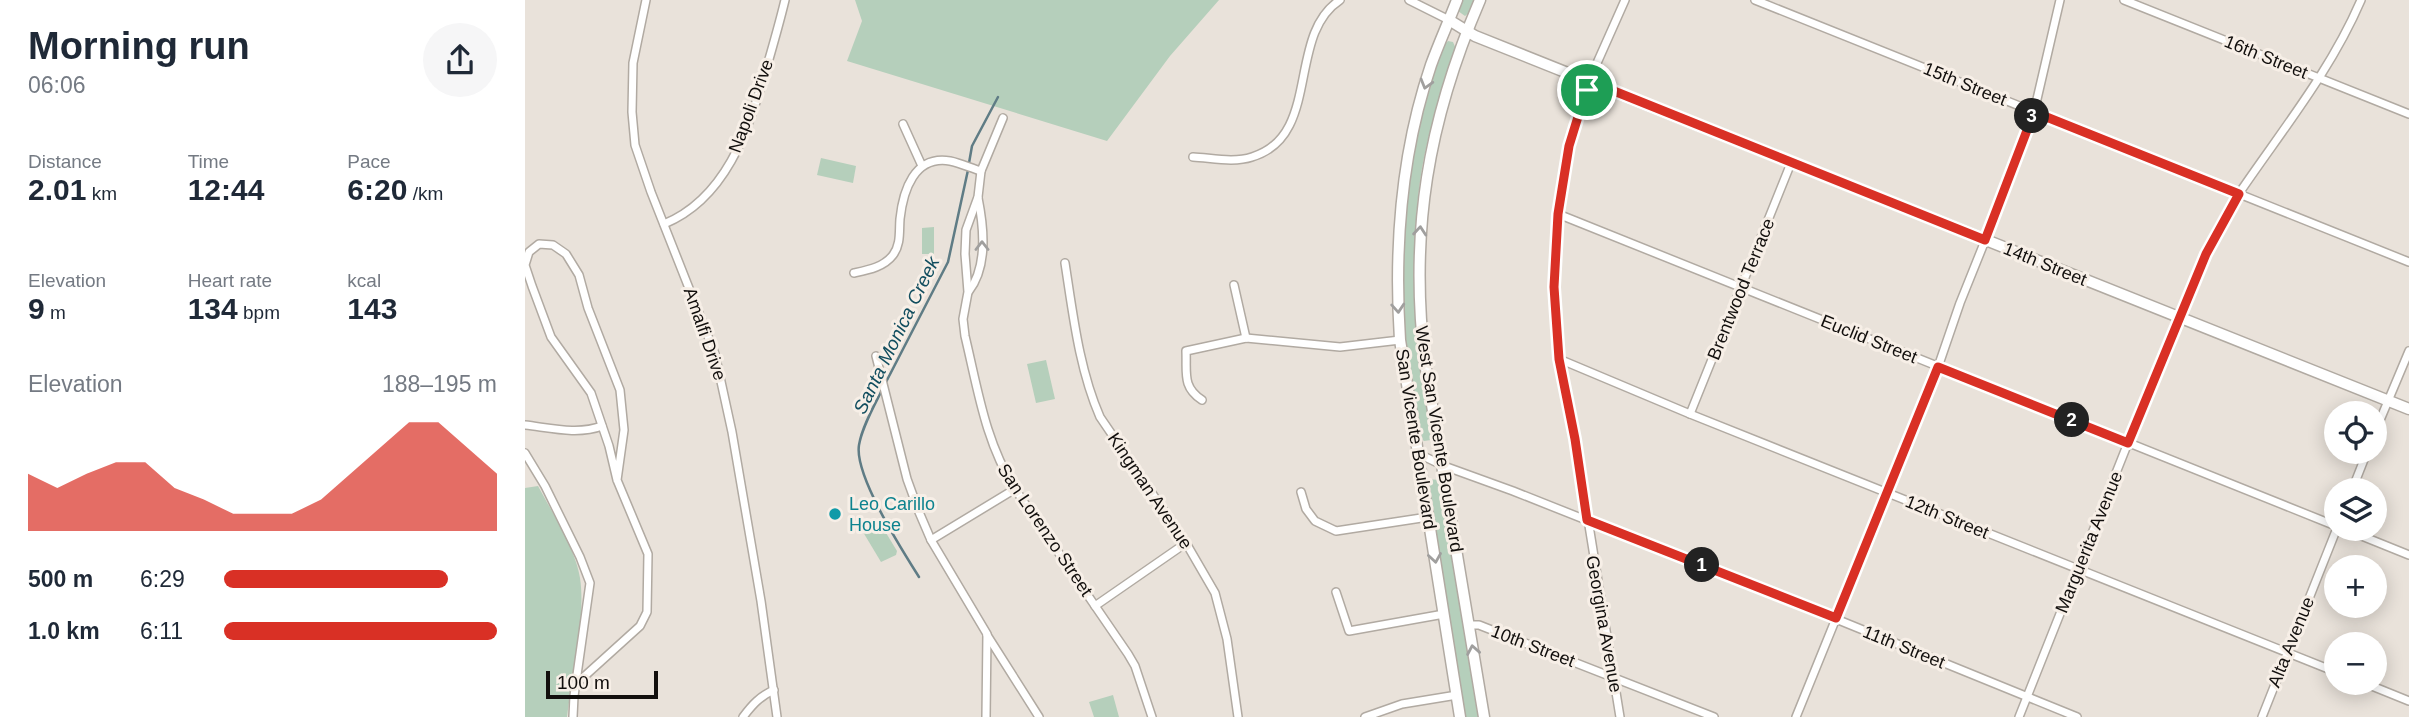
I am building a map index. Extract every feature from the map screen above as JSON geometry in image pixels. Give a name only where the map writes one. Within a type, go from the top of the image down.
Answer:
[{"type":"main road","name":"San Vicente Boulevard","points":[[1458,0],[1431,65],[1421,101],[1405,176],[1398,263],[1401,340],[1461,717]]},
{"type":"main road","name":"West San Vicente Boulevard","points":[[1480,0],[1449,78],[1434,135],[1419,243],[1420,322],[1432,410],[1444,466],[1484,717]]},
{"type":"main road","name":"14th Street","points":[[1450,20],[1475,36],[2409,409]]},
{"type":"street","name":"Amalfi Drive","points":[[646,0],[633,63],[632,111],[638,156],[715,354],[732,432],[777,717]]},
{"type":"street","name":"Napoli Drive","points":[[663,224],[691,209],[709,192],[743,140],[756,105],[785,0]]},
{"type":"street","points":[[1193,157],[1238,160],[1264,152],[1283,138],[1292,119],[1317,26],[1322,17],[1340,0]]},
{"type":"street","points":[[1409,0],[1450,20]]},
{"type":"street","name":"Georgina Avenue","points":[[1620,717],[1575,439],[1559,359],[1554,287],[1558,214],[1569,146],[1589,81],[1625,0]]},
{"type":"street","name":"15th Street","points":[[1755,0],[2409,262]]},
{"type":"street","points":[[1796,717],[1938,367],[2034,112],[2060,0]]},
{"type":"street","name":"16th Street","points":[[2124,0],[2409,114]]},
{"type":"street","name":"Marguerita Avenue","points":[[2019,717],[2178,317],[2206,254],[2239,194],[2319,78],[2361,0]]},
{"type":"street","name":"San Lorenzo Street","points":[[1003,118],[981,171],[978,197],[966,230],[968,292],[963,319],[989,437],[1002,468],[1015,489],[1135,666],[1152,717]]},
{"type":"street","points":[[903,124],[922,166]]},
{"type":"street","points":[[854,273],[884,263],[897,249],[908,183],[922,166],[936,161],[949,161],[981,171]]},
{"type":"street","name":"Brentwood Terrace","points":[[1690,414],[1791,163]]},
{"type":"street","name":"San Lorenzo Street","points":[[968,292],[982,262],[982,219],[978,197]]},
{"type":"street","name":"Euclid Street","points":[[1558,214],[2324,522]]},
{"type":"street","points":[[577,683],[640,626],[647,612],[648,554],[617,480],[591,393],[551,337],[532,286],[525,265],[529,253],[539,244],[553,244],[566,254],[579,275],[587,308],[620,390],[624,430],[617,480]]},
{"type":"street","name":"Kingman Avenue","points":[[1065,262],[1092,399],[1100,417],[1207,576],[1219,603],[1227,639],[1238,717]]},
{"type":"street","points":[[1234,285],[1246,338]]},
{"type":"street","points":[[1202,400],[1187,386],[1187,351],[1246,338],[1340,347],[1401,340]]},
{"type":"street","points":[[2387,400],[2409,351]]},
{"type":"street","points":[[876,356],[907,479],[931,540],[1039,717]]},
{"type":"street","name":"12th Street","points":[[1559,359],[2324,667]]},
{"type":"street","points":[[525,425],[578,432],[589,431],[602,425]]},
{"type":"street","points":[[525,453],[545,486],[590,583],[573,696],[573,717]]},
{"type":"street","name":"11th Street","points":[[1419,454],[1836,618],[2077,717]]},
{"type":"street","points":[[931,540],[1015,489]]},
{"type":"street","points":[[1301,492],[1306,509],[1315,521],[1336,531],[1428,517]]},
{"type":"street","name":"Alta Avenue","points":[[2262,717],[2333,541]]},
{"type":"street","name":"Euclid Street","points":[[2372,541],[2409,555]]},
{"type":"street","points":[[1095,606],[1186,542]]},
{"type":"street","points":[[1336,592],[1349,631],[1444,614]]},
{"type":"street","name":"10th Street","points":[[1468,625],[1479,625],[1714,717]]},
{"type":"street","points":[[986,717],[987,634]]},
{"type":"street","points":[[743,717],[754,702],[774,690]]},
{"type":"street","points":[[2387,692],[2409,701]]},
{"type":"street","points":[[1366,717],[1402,704],[1457,695]]},
{"type":"green space","points":[[855,0],[1219,0],[1170,56],[1107,141],[847,61],[862,21]]},
{"type":"green space","points":[[1462,0],[1475,0],[1470,12],[1465,16],[1458,11]]},
{"type":"green space","points":[[1448,41],[1453,42],[1456,49],[1425,153],[1415,236],[1418,335],[1432,435],[1431,440],[1424,441],[1419,436],[1404,328],[1403,229],[1411,167],[1425,105],[1444,45]]},
{"type":"green space","points":[[821,158],[856,166],[853,183],[817,175]]},
{"type":"green space","points":[[934,227],[934,254],[922,254],[922,228]]},
{"type":"green space","points":[[1046,360],[1055,399],[1036,403],[1027,364]]},
{"type":"green space","points":[[1428,479],[1439,480],[1478,717],[1465,717]]},
{"type":"green space","points":[[538,486],[569,543],[580,578],[580,629],[567,717],[525,717],[525,488]]},
{"type":"green space","points":[[875,521],[880,523],[897,551],[896,555],[881,562],[863,532],[863,528]]},
{"type":"green space","points":[[1113,695],[1119,717],[1094,717],[1089,702]]},
{"type":"waterway","name":"Santa Monica Creek","points":[[969,163],[972,146],[998,97]]},
{"type":"waterway","name":"Santa Monica Creek","points":[[885,384],[948,262],[968,170]]},
{"type":"waterway","name":"Santa Monica Creek","points":[[882,390],[863,431],[859,458],[871,493],[919,577]]},
{"type":"place","name":"Leo Carillo House","points":[[835,514]]},
{"type":"route","points":[[1589,81],[1985,240],[2034,112],[2239,194],[2206,254],[2128,443],[1938,367],[1836,618],[1587,520],[1559,359],[1554,287],[1558,214],[1569,146],[1587,90],[1589,81]]}]
